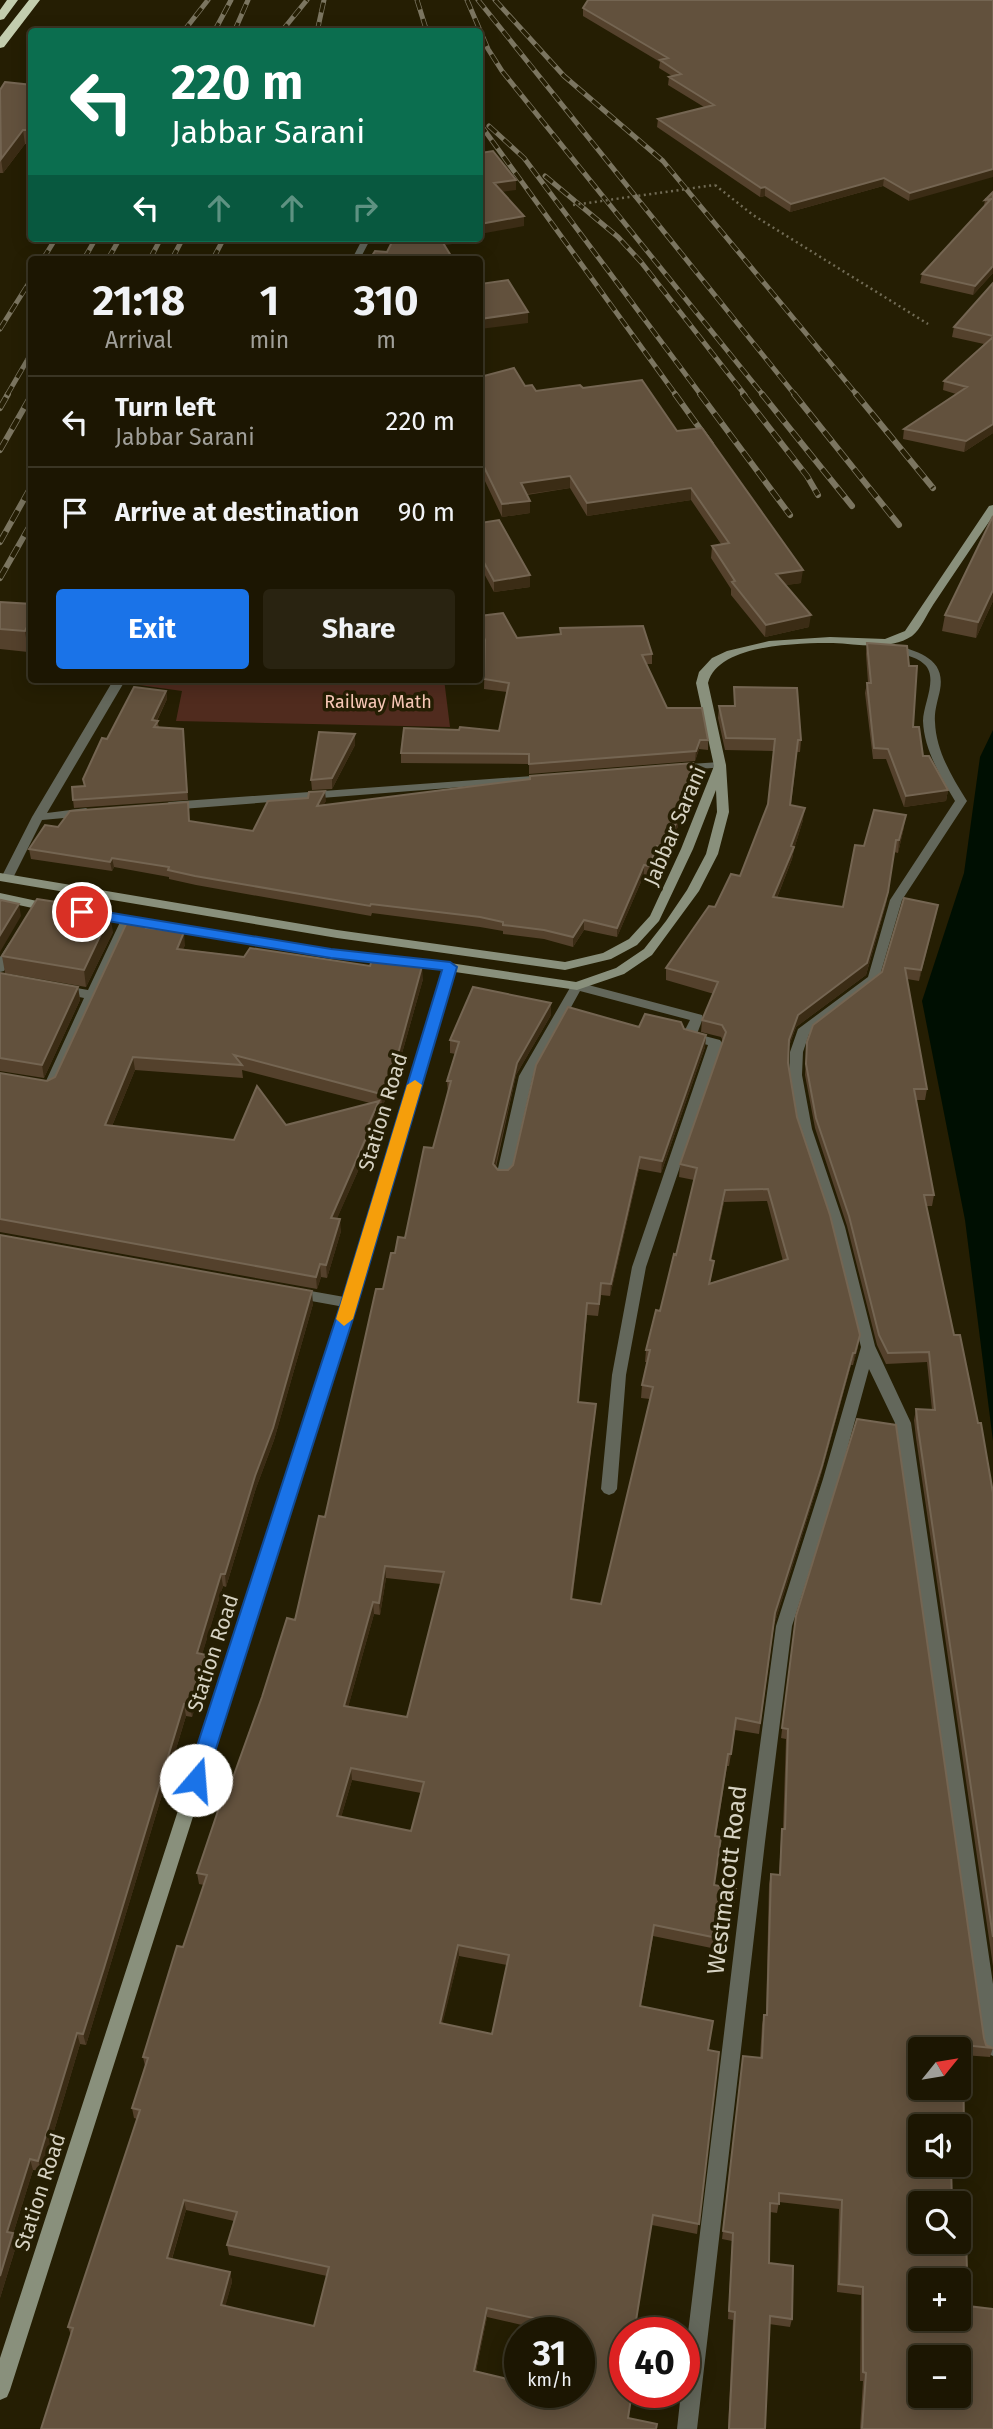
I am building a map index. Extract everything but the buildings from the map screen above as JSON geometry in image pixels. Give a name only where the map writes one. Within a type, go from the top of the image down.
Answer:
[{"type":"highway","points":[[0,18],[13,0]]},
{"type":"highway","points":[[0,44],[35,0]]},
{"type":"street","points":[[665,768],[720,765],[702,683],[705,672],[716,660],[731,653],[769,644],[830,640],[886,642],[909,633],[993,508]]},
{"type":"street","points":[[886,642],[898,650],[925,658],[933,666],[936,678],[929,721],[938,761],[961,801],[896,901],[874,979],[803,1032],[796,1044],[801,1117],[838,1228],[868,1348],[903,1423],[993,2046]]},
{"type":"street","points":[[0,890],[3,877],[118,683]]},
{"type":"street","name":"Jabbar Sarani","points":[[3,877],[337,934],[565,966],[607,956],[633,942],[655,918],[687,849],[720,765]]},
{"type":"street","name":"Jabbar Sarani","points":[[0,897],[331,953],[577,986],[620,971],[648,952],[693,891],[712,854],[723,812],[720,765]]},
{"type":"street","points":[[150,808],[557,777]]},
{"type":"street","points":[[38,817],[95,812]]},
{"type":"street","points":[[30,917],[37,905]]},
{"type":"street","points":[[25,1082],[50,1086],[127,920]]},
{"type":"street","points":[[0,968],[23,929]]},
{"type":"street","name":"Station Road","points":[[0,2390],[350,1303],[450,967]]},
{"type":"street","points":[[503,1177],[526,1076],[577,986],[697,1018],[688,1036],[715,1043],[639,1267],[619,1375],[609,1489]]},
{"type":"street","points":[[53,988],[92,995]]},
{"type":"street","points":[[283,1292],[350,1303]]},
{"type":"street","name":"Westmacott Road","points":[[687,2429],[784,1626],[831,1479],[868,1348]]},
{"type":"path","points":[[573,205],[715,185],[753,215],[928,324]]},
{"type":"green space","name":"Railway Math","points":[[444,683],[450,727],[176,721],[182,691],[139,685]]},
{"type":"shaded area","points":[[993,730],[993,1441],[965,1220],[922,1001],[964,873],[980,757]]},
{"type":"railway","points":[[186,28],[208,0]]},
{"type":"railway","points":[[216,28],[231,0]]},
{"type":"railway","points":[[236,28],[248,0]]},
{"type":"railway","points":[[284,28],[307,0]]},
{"type":"railway","points":[[318,28],[324,0]]},
{"type":"railway","points":[[417,0],[426,28]]},
{"type":"railway","points":[[467,0],[479,28]]},
{"type":"railway","points":[[478,0],[795,395]]},
{"type":"railway","points":[[495,0],[564,76],[663,161],[857,395]]},
{"type":"railway","points":[[483,37],[502,71],[763,395]]},
{"type":"railway","points":[[489,126],[524,158],[701,395]]},
{"type":"railway","points":[[483,128],[676,395]]},
{"type":"railway","points":[[545,176],[618,237],[641,262],[745,395]]},
{"type":"railway","points":[[45,256],[54,242]]},
{"type":"railway","points":[[86,256],[94,242]]},
{"type":"railway","points":[[110,256],[118,242]]},
{"type":"railway","points":[[152,256],[159,242]]},
{"type":"railway","points":[[174,256],[181,242]]},
{"type":"railway","points":[[215,256],[222,242]]},
{"type":"railway","points":[[0,329],[28,284]]},
{"type":"railway","points":[[7,395],[28,359]]},
{"type":"railway","points":[[0,408],[8,394]]},
{"type":"railway","points":[[675,394],[711,444]]},
{"type":"railway","points":[[700,394],[790,515]]},
{"type":"railway","points":[[743,394],[807,476],[818,495]]},
{"type":"railway","points":[[762,394],[852,506]]},
{"type":"railway","points":[[794,394],[899,525]]},
{"type":"railway","points":[[856,394],[933,488]]},
{"type":"railway","points":[[0,450],[28,401]]},
{"type":"railway","points":[[0,542],[28,492]]},
{"type":"railway","points":[[0,578],[28,529]]},
{"type":"slow traffic","points":[[344,1319],[415,1085]]},
{"type":"route","points":[[82,912],[331,953],[450,967],[350,1303],[196,1780]]}]
